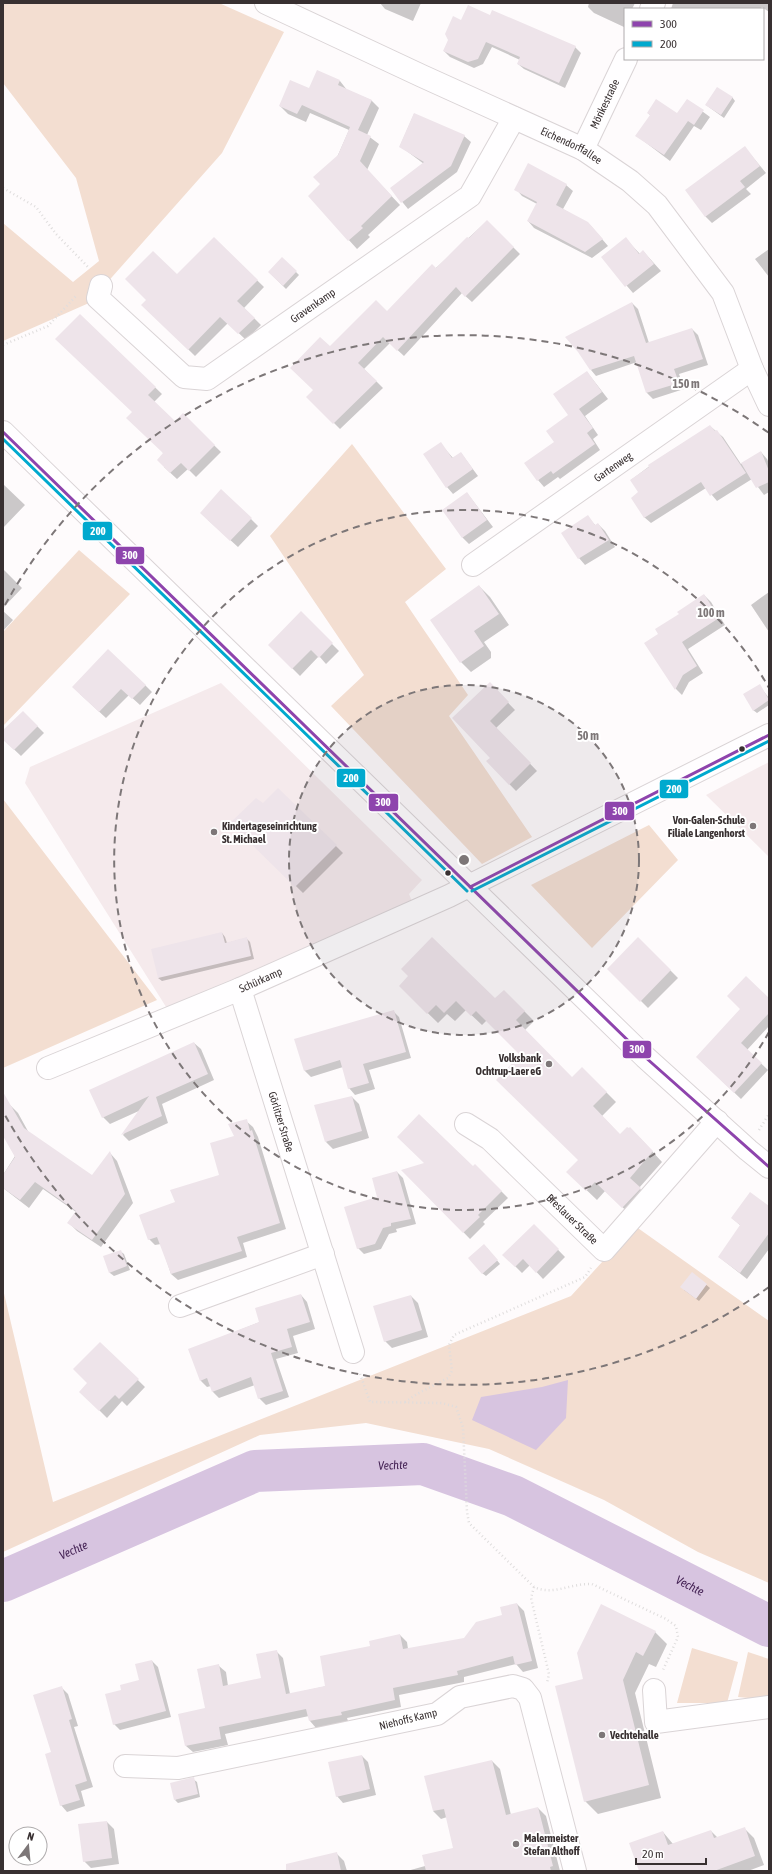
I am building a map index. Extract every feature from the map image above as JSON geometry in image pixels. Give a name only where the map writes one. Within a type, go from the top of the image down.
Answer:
[{"type":"street","name":"Eichendorffallee","points":[[266,3],[583,149],[630,182],[657,204],[723,293],[752,370],[769,405]]},
{"type":"street","name":"Mörikestraße","points":[[583,149],[626,60]]},
{"type":"street","name":"Gravenkamp","points":[[101,286],[98,298],[184,377],[207,379],[470,196],[514,118]]},
{"type":"street","name":"Gartenweg","points":[[473,565],[752,370]]},
{"type":"street","points":[[3,432],[645,1057],[769,1166]]},
{"type":"street","name":"Schürkamp","points":[[48,1068],[240,989],[470,887],[769,735]]},
{"type":"street","name":"Görlitzer Straße","points":[[240,989],[353,1352]]},
{"type":"street","name":"Breslauer Straße","points":[[466,1124],[490,1139],[604,1250],[717,1121]]},
{"type":"street","points":[[180,1306],[323,1254]]},
{"type":"street","name":"Niehoffs Kamp","points":[[126,1766],[178,1768],[193,1765],[437,1714],[460,1698],[513,1686],[523,1689],[530,1698],[575,1871]]},
{"type":"street","points":[[654,1690],[656,1722],[769,1707]]},
{"type":"path","points":[[3,188],[36,208],[56,234],[95,274],[101,286]]},
{"type":"path","points":[[3,345],[48,326],[80,291]]},
{"type":"path","points":[[758,1132],[769,1114]]},
{"type":"path","points":[[405,1402],[448,1378],[452,1371],[449,1346],[454,1335],[585,1277],[604,1250]]},
{"type":"path","points":[[353,1352],[370,1402],[442,1403],[456,1407],[463,1427],[467,1512],[469,1523],[534,1588],[551,1592],[581,1584],[592,1584],[666,1619],[676,1626],[678,1636],[654,1690]]},
{"type":"path","points":[[534,1588],[531,1598],[549,1674]]},
{"type":"shaded area","points":[[3,3],[219,3],[284,32],[222,153],[89,303],[3,341],[3,223],[73,282],[99,261],[76,178],[3,83]]},
{"type":"shaded area","points":[[352,444],[446,569],[405,602],[468,695],[449,716],[532,837],[482,864],[331,706],[364,675],[270,536]]},
{"type":"shaded area","points":[[79,550],[130,594],[3,726],[3,632]]},
{"type":"shaded area","name":"Kindertageseinrichtung St. Michael","points":[[221,683],[422,880],[409,894],[413,904],[168,1010],[25,783],[30,767]]},
{"type":"shaded area","name":"Von-Galen-Schule Filiale Langenhorst","points":[[769,762],[769,857],[706,795]]},
{"type":"shaded area","points":[[3,799],[157,1000],[3,1068]]},
{"type":"shaded area","points":[[649,825],[678,860],[592,948],[531,885]]},
{"type":"shaded area","points":[[635,1226],[769,1321],[769,1583],[698,1552],[604,1500],[489,1449],[366,1423],[260,1435],[3,1552],[3,1289],[53,1502],[571,1296]]},
{"type":"shaded area","points":[[568,1380],[566,1418],[536,1450],[472,1420],[481,1397],[542,1387]]},
{"type":"shaded area","points":[[692,1648],[738,1662],[727,1703],[677,1703]]},
{"type":"shaded area","points":[[748,1652],[769,1659],[769,1700],[738,1697]]},
{"type":"building","points":[[468,5],[490,15],[492,10],[576,46],[559,83],[517,64],[520,57],[486,42],[478,59],[468,62],[443,51],[448,40],[445,34],[453,16],[461,20]]},
{"type":"building","points":[[317,70],[340,80],[338,85],[372,100],[358,130],[371,136],[360,161],[392,196],[361,226],[363,228],[348,241],[308,196],[320,184],[313,177],[338,155],[350,127],[302,105],[297,114],[279,106],[290,80],[309,88]]},
{"type":"building","points":[[717,87],[733,97],[721,115],[705,105]]},
{"type":"building","points":[[656,99],[677,113],[687,99],[704,110],[694,125],[688,121],[664,155],[635,136],[650,115],[647,113]]},
{"type":"building","points":[[414,113],[465,135],[451,166],[401,203],[390,188],[424,162],[399,147]]},
{"type":"building","points":[[745,146],[760,166],[740,181],[745,187],[705,217],[685,190]]},
{"type":"building","points":[[528,163],[567,184],[556,205],[588,222],[603,239],[585,252],[527,221],[537,202],[514,190]]},
{"type":"building","points":[[487,220],[514,247],[465,297],[456,287],[397,351],[383,337],[358,363],[377,381],[333,424],[306,397],[313,390],[290,368],[320,337],[330,346],[376,300],[387,311],[432,264],[436,268],[467,237],[469,238]]},
{"type":"building","points":[[214,237],[258,280],[237,301],[255,318],[238,334],[220,317],[188,350],[141,305],[146,300],[125,279],[153,251],[177,274]]},
{"type":"building","points":[[626,237],[639,254],[643,250],[654,264],[625,287],[601,257]]},
{"type":"building","points":[[282,257],[297,271],[283,286],[268,272]]},
{"type":"building","points":[[632,302],[646,343],[692,328],[703,359],[674,369],[679,383],[646,393],[634,356],[590,370],[578,352],[565,337]]},
{"type":"building","points":[[80,314],[156,387],[148,395],[175,421],[183,413],[215,445],[189,471],[181,463],[170,473],[157,460],[163,453],[126,418],[132,412],[55,339]]},
{"type":"building","points":[[587,371],[602,392],[579,409],[593,428],[587,433],[595,444],[553,474],[551,471],[537,481],[524,463],[554,442],[546,431],[568,415],[553,394]]},
{"type":"building","points":[[710,425],[715,431],[717,430],[746,473],[710,496],[701,482],[644,518],[631,498],[638,492],[630,480],[649,467],[648,465]]},
{"type":"building","points":[[441,442],[452,458],[461,452],[473,469],[446,488],[423,454]]},
{"type":"building","points":[[761,451],[769,471],[769,482],[756,488],[741,463]]},
{"type":"building","points":[[221,489],[252,518],[230,541],[200,513]]},
{"type":"building","points":[[467,492],[487,520],[462,538],[442,510]]},
{"type":"building","points":[[588,515],[595,525],[598,523],[609,540],[578,559],[561,533]]},
{"type":"building","points":[[479,585],[499,614],[474,631],[484,646],[460,663],[430,620]]},
{"type":"building","points":[[704,594],[719,618],[682,642],[697,666],[683,675],[675,690],[644,643],[658,634],[655,629],[679,614],[677,612]]},
{"type":"building","points":[[301,611],[333,643],[319,658],[311,650],[292,669],[268,645]]},
{"type":"building","points":[[108,649],[146,685],[132,699],[121,689],[99,712],[72,687]]},
{"type":"building","points":[[490,682],[509,702],[490,721],[531,763],[509,785],[486,761],[490,758],[452,718]]},
{"type":"building","points":[[760,684],[769,700],[753,711],[743,694]]},
{"type":"building","points":[[23,711],[38,726],[14,750],[3,740],[3,730]]},
{"type":"building","points":[[278,788],[337,845],[295,887],[230,823],[256,798],[263,803]]},
{"type":"building","points":[[222,932],[225,943],[247,937],[251,956],[158,978],[151,949]]},
{"type":"building","points":[[432,937],[495,998],[504,990],[525,1011],[516,1020],[572,1077],[582,1067],[607,1092],[593,1106],[620,1134],[627,1127],[630,1127],[653,1151],[630,1178],[641,1188],[622,1208],[595,1182],[586,1191],[566,1172],[578,1160],[496,1080],[520,1055],[476,1011],[471,1016],[456,1001],[444,1013],[436,1005],[427,1014],[399,986],[408,976],[401,969]]},
{"type":"building","points":[[638,937],[671,970],[640,1002],[607,969]]},
{"type":"building","points":[[746,976],[769,998],[769,1013],[741,1043],[762,1063],[734,1093],[696,1057],[740,1009],[727,996]]},
{"type":"building","points":[[394,1010],[406,1052],[363,1064],[369,1083],[348,1089],[340,1060],[304,1071],[294,1039]]},
{"type":"building","points":[[194,1042],[208,1074],[156,1097],[162,1116],[121,1135],[149,1096],[102,1118],[89,1090]]},
{"type":"building","points":[[3,1092],[24,1128],[92,1175],[110,1151],[125,1194],[92,1240],[67,1223],[76,1211],[35,1182],[20,1200],[3,1188],[3,1175],[15,1157],[3,1136]]},
{"type":"building","points":[[352,1096],[362,1131],[325,1142],[314,1105]]},
{"type":"building","points":[[419,1114],[473,1166],[475,1164],[502,1191],[478,1215],[480,1217],[463,1233],[401,1170],[424,1163],[397,1137]]},
{"type":"building","points":[[247,1119],[250,1131],[252,1130],[280,1223],[237,1237],[242,1251],[171,1274],[157,1237],[148,1240],[139,1215],[175,1202],[170,1190],[219,1175],[210,1143],[234,1136],[228,1124]]},
{"type":"building","points":[[397,1171],[411,1219],[391,1223],[391,1226],[383,1228],[375,1244],[357,1249],[344,1207],[377,1197],[372,1178]]},
{"type":"building","points":[[750,1192],[769,1206],[769,1233],[740,1273],[718,1257],[740,1225],[731,1218]]},
{"type":"building","points":[[534,1224],[559,1249],[536,1273],[523,1259],[515,1267],[502,1255]]},
{"type":"building","points":[[484,1244],[498,1260],[482,1274],[468,1258]]},
{"type":"building","points":[[121,1250],[127,1266],[109,1273],[103,1256]]},
{"type":"building","points":[[692,1272],[707,1284],[696,1299],[680,1287]]},
{"type":"building","points":[[301,1294],[310,1322],[287,1329],[292,1347],[271,1353],[283,1391],[258,1399],[251,1377],[212,1392],[207,1378],[200,1381],[188,1349],[259,1322],[255,1308]]},
{"type":"building","points":[[411,1295],[422,1330],[384,1342],[373,1306]]},
{"type":"building","points":[[100,1342],[139,1379],[119,1399],[115,1395],[99,1411],[79,1392],[87,1383],[73,1369]]},
{"type":"building","points":[[517,1603],[532,1661],[515,1665],[513,1656],[457,1671],[458,1675],[393,1688],[395,1700],[341,1712],[342,1715],[309,1721],[306,1709],[219,1727],[221,1739],[185,1746],[178,1714],[205,1708],[197,1669],[219,1664],[223,1686],[261,1678],[256,1654],[277,1650],[286,1694],[325,1686],[320,1656],[370,1646],[369,1641],[400,1634],[403,1649],[464,1638],[476,1622],[502,1615],[500,1607]]},
{"type":"building","name":"Vechtehalle","points":[[601,1604],[656,1631],[643,1656],[636,1652],[623,1680],[649,1785],[584,1802],[555,1686],[583,1679],[577,1653]]},
{"type":"building","points":[[152,1660],[166,1711],[113,1725],[105,1694],[121,1690],[120,1685],[139,1680],[135,1664]]},
{"type":"building","points":[[62,1686],[72,1719],[69,1720],[87,1781],[75,1785],[80,1800],[60,1806],[45,1754],[51,1752],[33,1695]]},
{"type":"building","points":[[362,1755],[370,1789],[336,1797],[328,1762]]},
{"type":"building","points":[[492,1760],[506,1815],[538,1807],[553,1866],[550,1867],[551,1871],[426,1871],[422,1855],[453,1848],[444,1809],[433,1811],[424,1776]]},
{"type":"building","points":[[194,1777],[198,1794],[174,1800],[170,1783]]},
{"type":"building","points":[[107,1821],[112,1858],[83,1862],[78,1824]]},
{"type":"building","points":[[745,1827],[755,1856],[714,1871],[639,1871],[629,1843],[663,1831],[668,1845],[711,1830],[714,1838]]},
{"type":"building","points":[[337,1852],[341,1871],[286,1871],[286,1864]]},
{"type":"waterway","name":"Vechte","points":[[3,1581],[255,1471],[423,1464],[513,1496],[769,1626]]},
{"type":"transit line","name":"300","points":[[3,432],[645,1057],[769,1167]]},
{"type":"transit line","name":"200","points":[[3,439],[467,891]]},
{"type":"transit line","name":"300","points":[[470,887],[769,735]]},
{"type":"transit line","name":"200","points":[[472,891],[769,741]]},
{"type":"place","name":"Von-Galen-Schule Filiale Langenhorst","points":[[753,826]]},
{"type":"place","name":"Kindertageseinrichtung St. Michael","points":[[214,832]]},
{"type":"place","name":"Volksbank Ochtrup-Laer eG","points":[[549,1064]]},
{"type":"place","name":"Vechtehalle","points":[[602,1735]]},
{"type":"place","name":"Malermeister Stefan Althoff","points":[[516,1844]]}]
